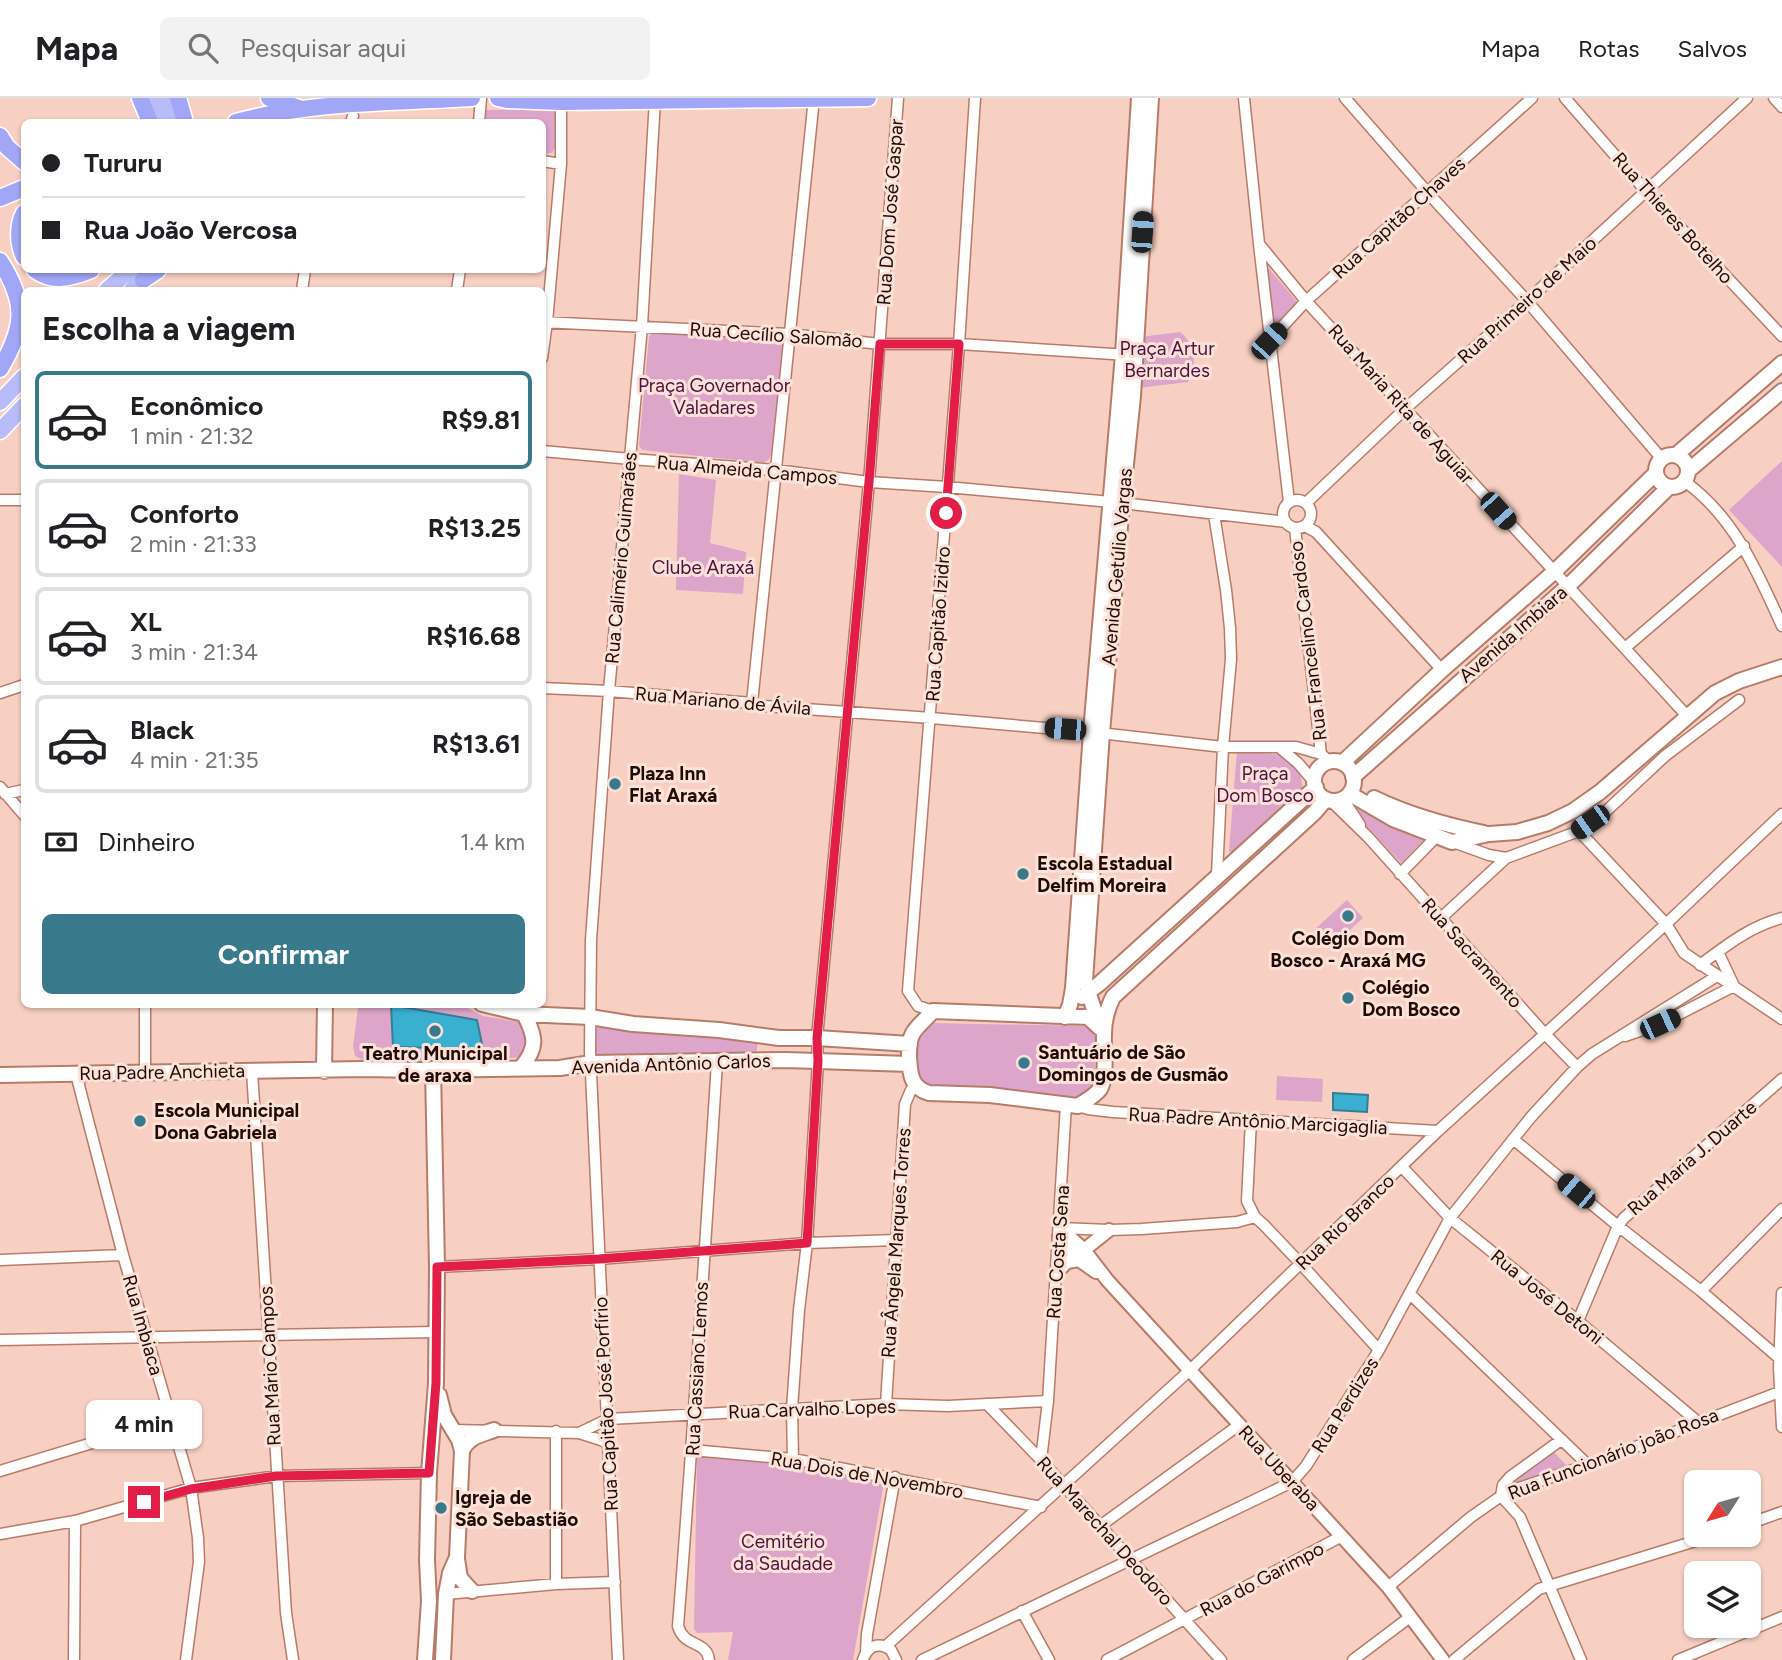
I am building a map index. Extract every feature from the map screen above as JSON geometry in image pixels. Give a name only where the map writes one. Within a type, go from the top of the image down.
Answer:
[{"type":"highway","points":[[140,98],[149,119]]},
{"type":"highway","points":[[178,98],[184,119]]},
{"type":"highway","points":[[269,98],[304,109]]},
{"type":"highway","points":[[252,119],[348,104],[472,98]]},
{"type":"highway","points":[[498,98],[869,98]]},
{"type":"highway","points":[[292,119],[304,109]]},
{"type":"highway","points":[[0,136],[7,147],[21,159]]},
{"type":"highway","points":[[0,198],[21,189]]},
{"type":"highway","points":[[21,219],[21,247]]},
{"type":"highway","points":[[0,261],[13,282],[19,304],[19,328],[0,369]]},
{"type":"highway","points":[[40,273],[58,279],[84,273]]},
{"type":"main road","points":[[154,98],[161,119]]},
{"type":"main road","points":[[169,98],[175,119]]},
{"type":"main road","name":"Avenida Getúlio Vargas","points":[[1129,355],[1139,98]]},
{"type":"main road","name":"Avenida Getúlio Vargas","points":[[1068,1011],[1074,974],[1097,732],[1151,98]]},
{"type":"main road","points":[[114,287],[139,277]]},
{"type":"main road","name":"Avenida Imbiara","points":[[1331,760],[1442,670],[1554,572],[1664,462],[1782,363]]},
{"type":"main road","points":[[0,402],[21,380]]},
{"type":"main road","points":[[1686,476],[1685,460],[1664,462],[1660,482],[1675,487],[1782,391]]},
{"type":"main road","points":[[0,431],[21,409]]},
{"type":"main road","name":"Avenida Imbiara","points":[[1104,1032],[1108,1007],[1113,997],[1315,812],[1343,793],[1567,587],[1669,487]]},
{"type":"main road","points":[[1343,793],[1349,769],[1331,760],[1321,767],[1315,777],[1315,785],[1321,796],[1343,793],[1396,814],[1436,837],[1452,842],[1538,826],[1573,811],[1600,792],[1715,693],[1738,681],[1782,667]]},
{"type":"main road","name":"Avenida Getúlio Vargas","points":[[1097,732],[1085,981],[1104,1032]]},
{"type":"main road","points":[[1068,1011],[1315,785]]},
{"type":"main road","points":[[1396,814],[1489,834]]},
{"type":"main road","points":[[1142,943],[1156,959]]},
{"type":"main road","points":[[324,1071],[325,1008]]},
{"type":"main road","name":"Avenida Antônio Carlos","points":[[499,1008],[524,1014],[590,1017],[633,1024],[719,1030],[779,1038],[909,1044]]},
{"type":"main road","points":[[933,1011],[1044,1015],[1068,1011],[1088,1017],[1104,1032],[1104,1077],[1099,1090],[1072,1105],[989,1095],[929,1093],[916,1085],[910,1074],[909,1044],[913,1033],[933,1011]]},
{"type":"main road","points":[[520,1069],[533,1048],[532,1030],[524,1014]]},
{"type":"main road","name":"Avenida Antônio Carlos","points":[[433,1069],[560,1068],[591,1063],[818,1061],[909,1064]]},
{"type":"main road","points":[[426,1660],[429,1473],[436,1383],[437,1267],[433,1069]]},
{"type":"main road","name":"Rua Padre Anchieta","points":[[0,1075],[433,1069]]},
{"type":"main road","points":[[436,1383],[444,1415],[462,1451]]},
{"type":"main road","points":[[432,1438],[438,1433],[453,1430]]},
{"type":"main road","points":[[472,1591],[460,1578],[457,1557],[462,1451],[472,1438],[494,1430]]},
{"type":"main road","points":[[443,1660],[446,1594],[450,1573],[457,1557]]},
{"type":"main road","points":[[427,1560],[437,1574],[450,1573]]},
{"type":"street","points":[[479,119],[481,98]]},
{"type":"street","name":"Rua Dom José Gaspar","points":[[793,1459],[792,1409],[807,1243],[818,1061],[817,1038],[869,482],[898,98]]},
{"type":"street","name":"Rua Capitão Izidro","points":[[933,1011],[918,1006],[908,991],[931,718],[975,98]]},
{"type":"street","points":[[1244,98],[1289,502]]},
{"type":"street","points":[[1345,98],[1527,302],[1664,462]]},
{"type":"street","name":"Rua Capitão Chaves","points":[[1269,341],[1306,301],[1532,98]]},
{"type":"street","name":"Rua Thieres Botelho","points":[[1565,98],[1646,191],[1782,336]]},
{"type":"street","name":"Rua Primeiro de Maio","points":[[1306,503],[1747,98]]},
{"type":"street","points":[[1774,98],[1782,107]]},
{"type":"street","name":"Rua Calimério Guimarães","points":[[591,1063],[591,940],[609,691],[642,326],[655,99]]},
{"type":"street","points":[[752,703],[814,99]]},
{"type":"street","points":[[546,312],[561,163],[561,100]]},
{"type":"street","points":[[546,161],[561,163]]},
{"type":"street","name":"Rua Maria Rita de Aguiar","points":[[1259,244],[1306,301],[1688,717]]},
{"type":"street","name":"Rua Cecílio Salomão","points":[[546,322],[790,334],[880,344],[959,344],[1129,355]]},
{"type":"street","name":"Rua Almeida Campos","points":[[546,451],[776,470],[869,482],[1116,503],[1295,525]]},
{"type":"street","points":[[1686,476],[1744,547],[1782,626]]},
{"type":"street","points":[[0,500],[21,500]]},
{"type":"street","points":[[1295,525],[1311,519],[1309,506],[1298,500],[1289,502],[1283,514],[1295,525],[1316,533],[1442,670]]},
{"type":"street","points":[[1214,514],[1226,590],[1231,659],[1223,747],[1217,875]]},
{"type":"street","name":"Rua Francelino Cardoso","points":[[1295,525],[1331,760]]},
{"type":"street","points":[[1625,648],[1744,547]]},
{"type":"street","points":[[0,693],[21,686]]},
{"type":"street","name":"Rua Mariano de Ávila","points":[[546,688],[609,691],[1097,732],[1223,747],[1296,747],[1331,760]]},
{"type":"street","points":[[1441,918],[1506,858],[1579,831],[1602,815],[1665,756],[1739,700]]},
{"type":"street","points":[[1280,748],[1298,763],[1315,785]]},
{"type":"street","points":[[3,790],[21,790]]},
{"type":"street","points":[[3,790],[21,811]]},
{"type":"street","name":"Rua Sacramento","points":[[1343,793],[1368,837],[1577,1067]]},
{"type":"street","name":"Rua Rio Branco","points":[[887,1647],[1189,1371],[1438,1132],[1782,814]]},
{"type":"street","points":[[1579,831],[1666,923],[1684,953],[1782,1019]]},
{"type":"street","points":[[1400,874],[1436,837]]},
{"type":"street","points":[[1452,842],[1506,858]]},
{"type":"street","points":[[1700,965],[1748,931],[1763,923],[1782,918]]},
{"type":"street","points":[[1718,952],[1734,986]]},
{"type":"street","points":[[1618,1039],[1717,976]]},
{"type":"street","points":[[1618,1039],[1660,1024],[1734,986]]},
{"type":"street","points":[[145,1008],[145,1072]]},
{"type":"street","points":[[1771,1012],[1782,1030]]},
{"type":"street","name":"Rua Perdizes","points":[[922,1660],[1292,1482],[1306,1466],[1380,1350],[1450,1218],[1531,1117],[1577,1067],[1591,1054],[1618,1039]]},
{"type":"street","name":"Rua Cassiano Lemos","points":[[709,1660],[705,1649],[684,1639],[678,1626],[717,1062]]},
{"type":"street","name":"Rua Capitão José Porfírio","points":[[591,1063],[618,1660]]},
{"type":"street","name":"Rua Mário Campos","points":[[252,1070],[276,1476],[286,1613],[293,1660]]},
{"type":"street","name":"Rua Imbiaca","points":[[76,1074],[122,1255],[191,1489],[199,1562],[186,1660]]},
{"type":"street","name":"Rua Maria J. Duarte","points":[[1578,1321],[1623,1217],[1782,1079]]},
{"type":"street","name":"Rua Ângela Marques Torres","points":[[886,1404],[905,1104],[916,1085]]},
{"type":"street","name":"Rua Padre Antônio Marcigaglia","points":[[1072,1105],[1113,1112],[1438,1132]]},
{"type":"street","name":"Rua Costa Sena","points":[[1041,1460],[1072,1105]]},
{"type":"street","points":[[1251,1120],[1247,1201],[1255,1217],[1380,1350]]},
{"type":"street","points":[[1513,1139],[1702,1291],[1779,1359]]},
{"type":"street","name":"Rua José Detoni","points":[[1402,1167],[1450,1218],[1698,1422]]},
{"type":"street","points":[[1702,1291],[1782,1209]]},
{"type":"street","points":[[1059,1232],[1237,1222],[1255,1217]]},
{"type":"street","points":[[1057,1272],[1067,1262],[1082,1255],[1108,1230]]},
{"type":"street","name":"Rua Uberaba","points":[[1059,1232],[1108,1281],[1388,1587],[1443,1660]]},
{"type":"street","points":[[437,1267],[599,1259],[807,1243],[897,1240]]},
{"type":"street","points":[[0,1260],[122,1255]]},
{"type":"street","points":[[1782,1293],[1779,1359],[1782,1427]]},
{"type":"street","points":[[1410,1294],[1588,1465]]},
{"type":"street","points":[[0,1340],[436,1332]]},
{"type":"street","name":"Rua Funcionário joão Rosa","points":[[1388,1587],[1471,1517],[1501,1496],[1781,1391]]},
{"type":"street","name":"Rua Carvalho Lopes","points":[[579,1433],[608,1419],[886,1404],[948,1406],[1048,1401]]},
{"type":"street","name":"Rua Marechal Deodoro","points":[[988,1404],[1221,1660]]},
{"type":"street","points":[[0,1471],[171,1419]]},
{"type":"street","points":[[1100,1526],[1239,1425]]},
{"type":"street","name":"Rua Carvalho Lopes","points":[[453,1430],[579,1433],[609,1444]]},
{"type":"street","points":[[556,1432],[556,1584]]},
{"type":"street","points":[[1561,1440],[1510,1477],[1503,1485],[1501,1496],[1520,1517],[1581,1660]]},
{"type":"street","name":"Rua Dois de Novembro","points":[[692,1450],[793,1459],[1041,1507]]},
{"type":"street","points":[[0,1534],[75,1521],[191,1489],[276,1476],[429,1473]]},
{"type":"street","points":[[865,1656],[895,1477]]},
{"type":"street","points":[[1761,1519],[1782,1512]]},
{"type":"street","points":[[74,1660],[75,1521]]},
{"type":"street","name":"Rua do Garimpo","points":[[1107,1660],[1342,1536]]},
{"type":"street","points":[[1454,1660],[1539,1589],[1684,1545]]},
{"type":"street","points":[[446,1594],[556,1584],[615,1582]]},
{"type":"street","points":[[1022,1611],[1049,1660]]},
{"type":"street","points":[[1353,1660],[1410,1617]]},
{"type":"street","points":[[1678,1660],[1782,1617]]},
{"type":"street","name":"Rua Rio Branco","points":[[898,1658],[908,1629]]},
{"type":"street","points":[[865,1656],[875,1646],[887,1647],[898,1658]]},
{"type":"green space","points":[[486,110],[555,110],[555,148],[552,153],[546,154],[546,119],[484,119]]},
{"type":"green space","points":[[1266,265],[1298,303],[1273,326]]},
{"type":"green space","name":"Praça Governador Valadares","points":[[657,332],[780,339],[783,343],[772,452],[769,459],[764,463],[642,450],[639,445],[649,337]]},
{"type":"green space","name":"Praça Artur Bernardes","points":[[1180,332],[1192,349],[1194,363],[1188,382],[1138,388],[1140,337]]},
{"type":"green space","points":[[1782,461],[1782,567],[1729,510]]},
{"type":"green space","name":"Clube Araxá","points":[[679,474],[716,480],[710,543],[746,552],[743,594],[676,590]]},
{"type":"green space","name":"Praça Dom Bosco","points":[[1237,751],[1284,755],[1300,772],[1303,790],[1233,855],[1229,851]]},
{"type":"green space","points":[[1354,805],[1425,839],[1401,863],[1363,822]]},
{"type":"green space","points":[[1347,900],[1363,918],[1330,948],[1314,930]]},
{"type":"green space","points":[[358,1008],[467,1008],[483,1016],[524,1023],[529,1029],[526,1054],[490,1061],[363,1060],[355,1056],[353,1046]]},
{"type":"green space","points":[[930,1023],[1091,1026],[1096,1031],[1094,1086],[1084,1097],[931,1087],[923,1084],[915,1078],[917,1035]]},
{"type":"green space","points":[[599,1026],[758,1039],[756,1058],[599,1062],[595,1055],[593,1035]]},
{"type":"green space","points":[[1277,1076],[1323,1079],[1322,1102],[1276,1100]]},
{"type":"green space","points":[[1552,1450],[1568,1467],[1505,1490],[1509,1482]]},
{"type":"green space","name":"Cemitério da Saudade","points":[[697,1456],[791,1463],[884,1482],[853,1660],[728,1660],[733,1632],[697,1633],[694,1629]]},
{"type":"water","points":[[391,1008],[408,1008],[477,1020],[483,1049],[393,1047]]},
{"type":"water","points":[[1333,1093],[1368,1095],[1367,1112],[1333,1110]]},
{"type":"place","name":"Plaza Inn Flat Araxá","points":[[615,784]]},
{"type":"place","name":"Escola Estadual Delfim Moreira","points":[[1023,874]]},
{"type":"place","name":"Colégio Dom Bosco - Araxá MG","points":[[1348,916]]},
{"type":"place","name":"Colégio Dom Bosco","points":[[1348,998]]},
{"type":"place","name":"Teatro Municipal de araxa","points":[[435,1031]]},
{"type":"place","name":"Santuário de São Domingos de Gusmão","points":[[1024,1063]]},
{"type":"place","name":"Escola Municipal Dona Gabriela","points":[[140,1121]]},
{"type":"place","name":"Igreja de São Sebastião","points":[[441,1508]]},
{"type":"route","points":[[144,1502],[191,1489],[276,1476],[429,1473],[436,1383],[437,1267],[599,1259],[807,1243],[818,1061],[817,1038],[880,344],[959,344],[946,513]]}]
